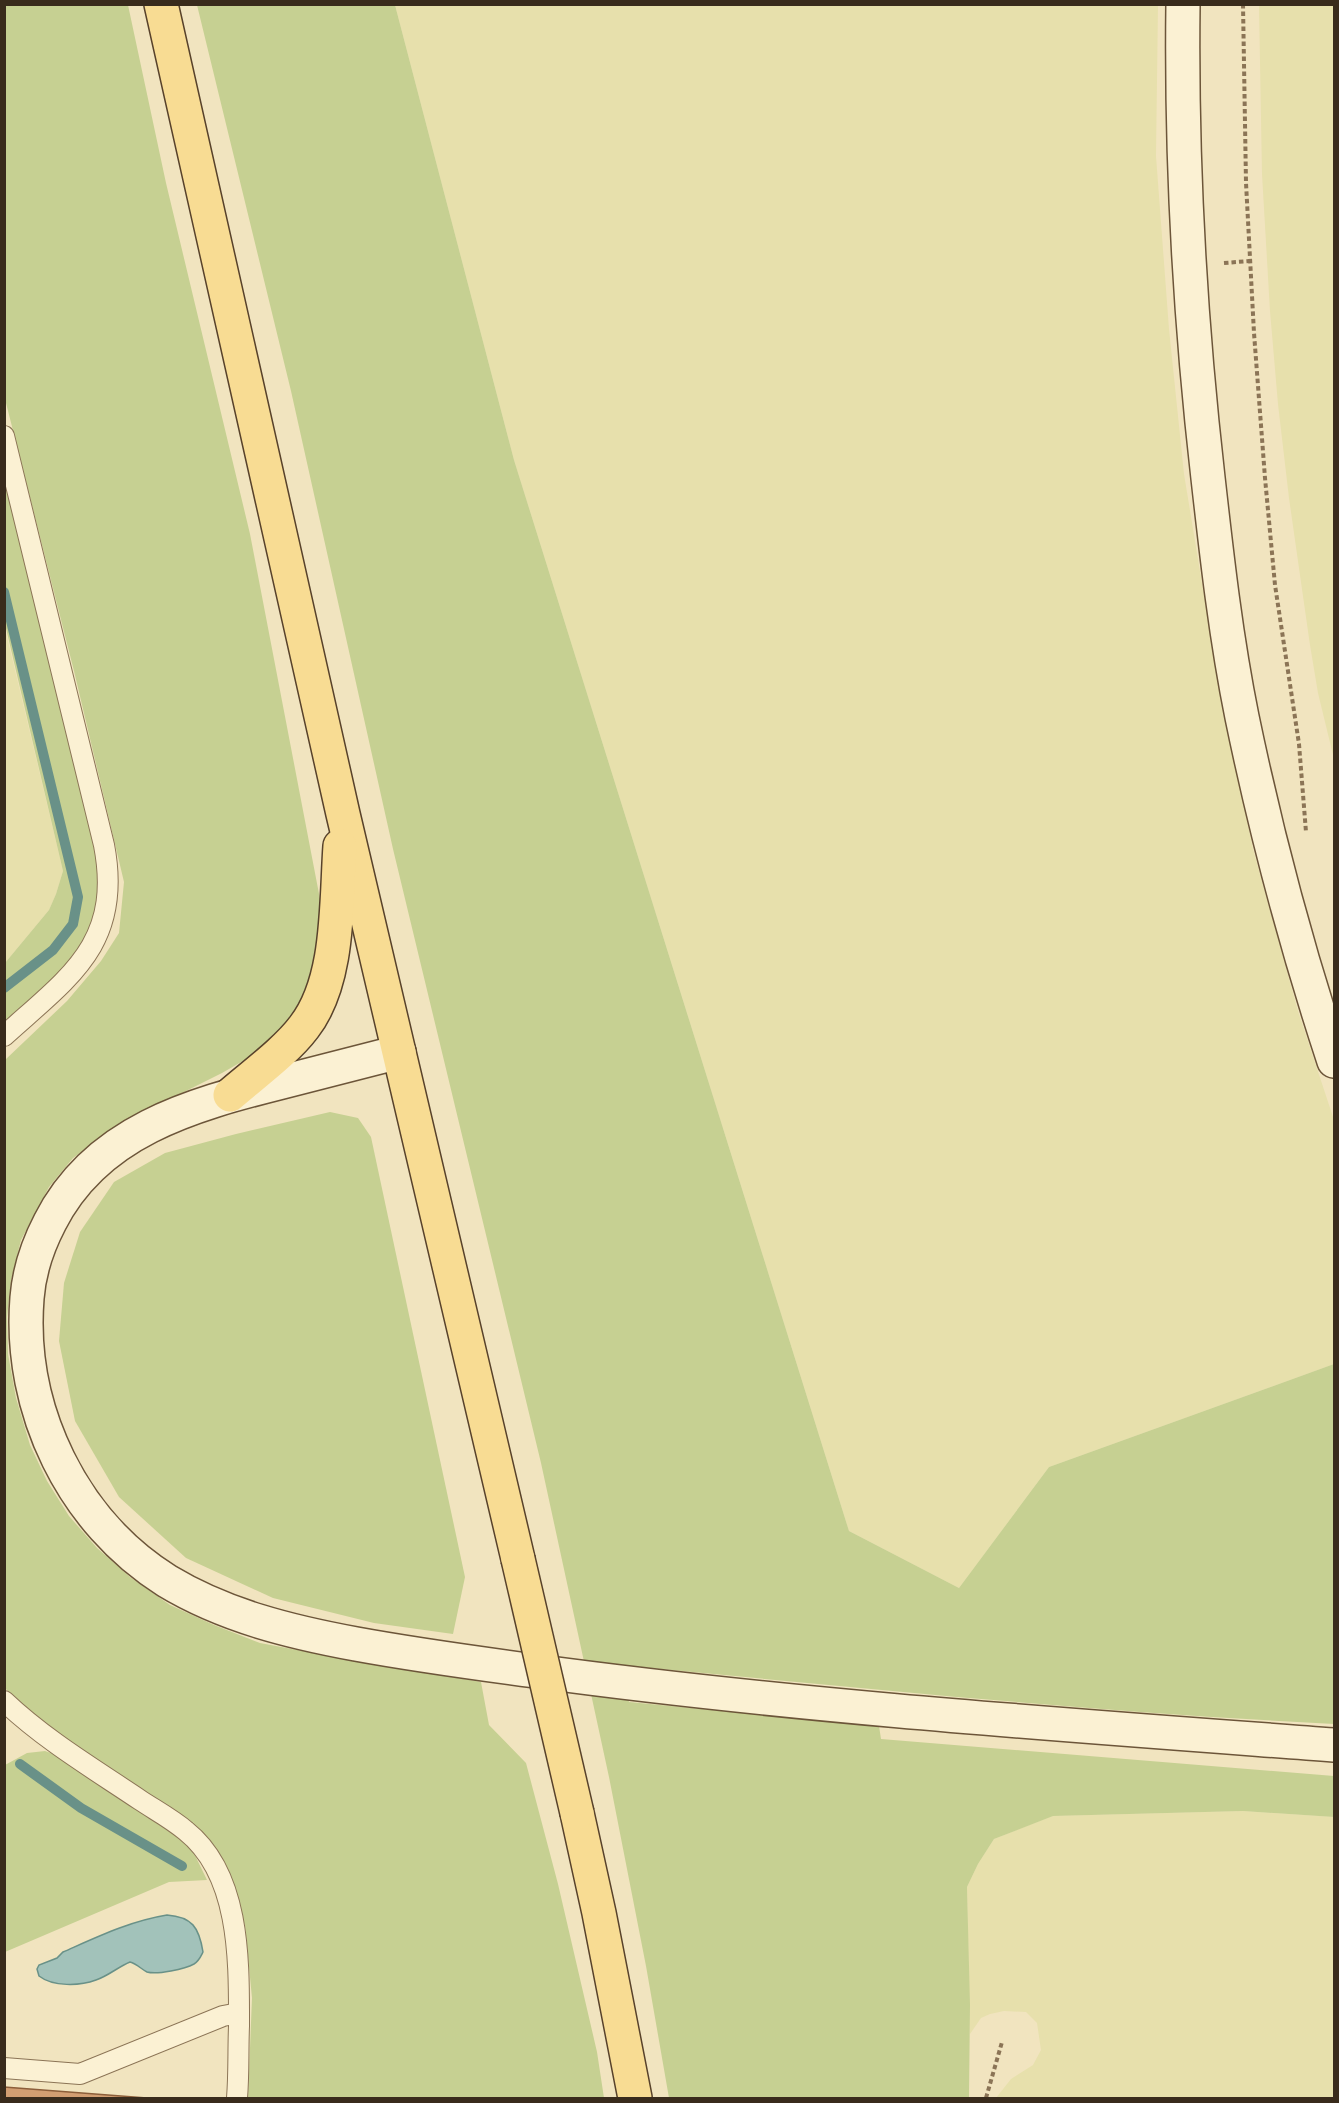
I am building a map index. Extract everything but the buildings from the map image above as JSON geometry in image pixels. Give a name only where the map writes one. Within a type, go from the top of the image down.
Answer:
[{"type":"main road","points":[[162,4],[343,814],[577,1813],[635,2098]]},
{"type":"main road","points":[[230,1095],[304,1027],[321,994],[327,977],[332,945],[343,814]]},
{"type":"street","points":[[1183,4],[1184,128],[1192,311],[1202,428],[1226,619],[1254,772],[1296,937],[1335,1060]]},
{"type":"street","points":[[399,1052],[230,1095],[155,1123],[113,1147],[95,1161],[78,1179],[54,1214],[37,1252],[28,1293],[26,1328],[31,1373],[39,1409],[51,1445],[79,1495],[104,1529],[129,1553],[171,1583],[221,1608],[277,1627],[367,1646],[461,1661],[664,1689],[878,1710],[1335,1745]]},
{"type":"lane","points":[[4,436],[105,845],[109,886],[103,925],[83,962],[4,1036]]},
{"type":"lane","points":[[4,1701],[52,1741],[186,1831],[210,1857],[221,1882],[234,1926],[238,1957],[237,2098]]},
{"type":"lane","points":[[4,2068],[80,2074],[224,2016],[239,2013]]},
{"type":"path","points":[[1243,4],[1247,195],[1261,426],[1275,585],[1299,744],[1306,837]]},
{"type":"path","points":[[986,2098],[1002,2042]]},
{"type":"shaded area","points":[[395,5],[1158,5],[1156,156],[1169,329],[1184,474],[1218,681],[1253,849],[1298,1011],[1334,1120],[1334,1364],[1049,1467],[959,1588],[849,1531],[514,460]]},
{"type":"shaded area","points":[[1259,5],[1334,5],[1334,759],[1318,693],[1310,645],[1278,404],[1262,174]]},
{"type":"shaded area","points":[[4,624],[63,871],[49,910],[5,963]]},
{"type":"shaded area","points":[[1243,1811],[1334,1817],[1334,2098],[996,2098],[1011,2079],[1033,2065],[1041,2050],[1037,2023],[1026,2012],[1004,2011],[990,2014],[981,2018],[970,2034],[967,1887],[994,1839],[1052,1816]]},
{"type":"green space","points":[[5,5],[128,5],[166,183],[250,534],[320,899],[320,949],[302,1010],[262,1050],[222,1073],[122,1123],[73,1158],[49,1187],[21,1240],[11,1280],[7,1317],[8,1354],[16,1398],[30,1445],[47,1481],[69,1516],[97,1548],[130,1577],[170,1605],[260,1643],[481,1682],[489,1725],[526,1763],[558,1884],[597,2052],[604,2098],[248,2098],[252,1998],[245,1925],[227,1876],[57,1736],[5,1688],[5,1060],[67,1001],[101,961],[119,933],[124,882],[74,671],[5,399]]},
{"type":"green space","points":[[197,5],[395,5],[514,460],[849,1531],[959,1588],[1049,1467],[1334,1364],[1334,1724],[1067,1706],[621,1665],[629,1702],[879,1726],[881,1739],[1334,1776],[1334,1817],[1243,1811],[1053,1816],[994,1839],[967,1887],[970,2005],[969,2098],[669,2098],[609,1777],[541,1463],[393,849],[291,391]]},
{"type":"green space","points":[[4,469],[98,854],[101,889],[95,920],[76,955],[50,985],[5,1026],[5,963],[49,910],[63,871],[5,624]]},
{"type":"green space","points":[[330,1112],[358,1118],[371,1137],[465,1577],[453,1634],[374,1623],[273,1598],[186,1558],[119,1497],[75,1421],[59,1341],[64,1283],[80,1232],[114,1182],[165,1153]]},
{"type":"green space","points":[[45,1751],[62,1757],[189,1843],[207,1880],[169,1882],[5,1952],[5,1765],[27,1753]]},
{"type":"water","points":[[167,1915],[183,1918],[196,1930],[203,1952],[194,1964],[171,1971],[152,1973],[130,1962],[90,1982],[75,1984],[59,1984],[39,1976],[37,1969],[39,1965],[57,1958],[63,1952],[127,1925]]},
{"type":"waterway","points":[[4,592],[78,897],[73,924],[53,950],[4,988]]},
{"type":"waterway","points":[[20,1764],[81,1808],[182,1866]]}]
